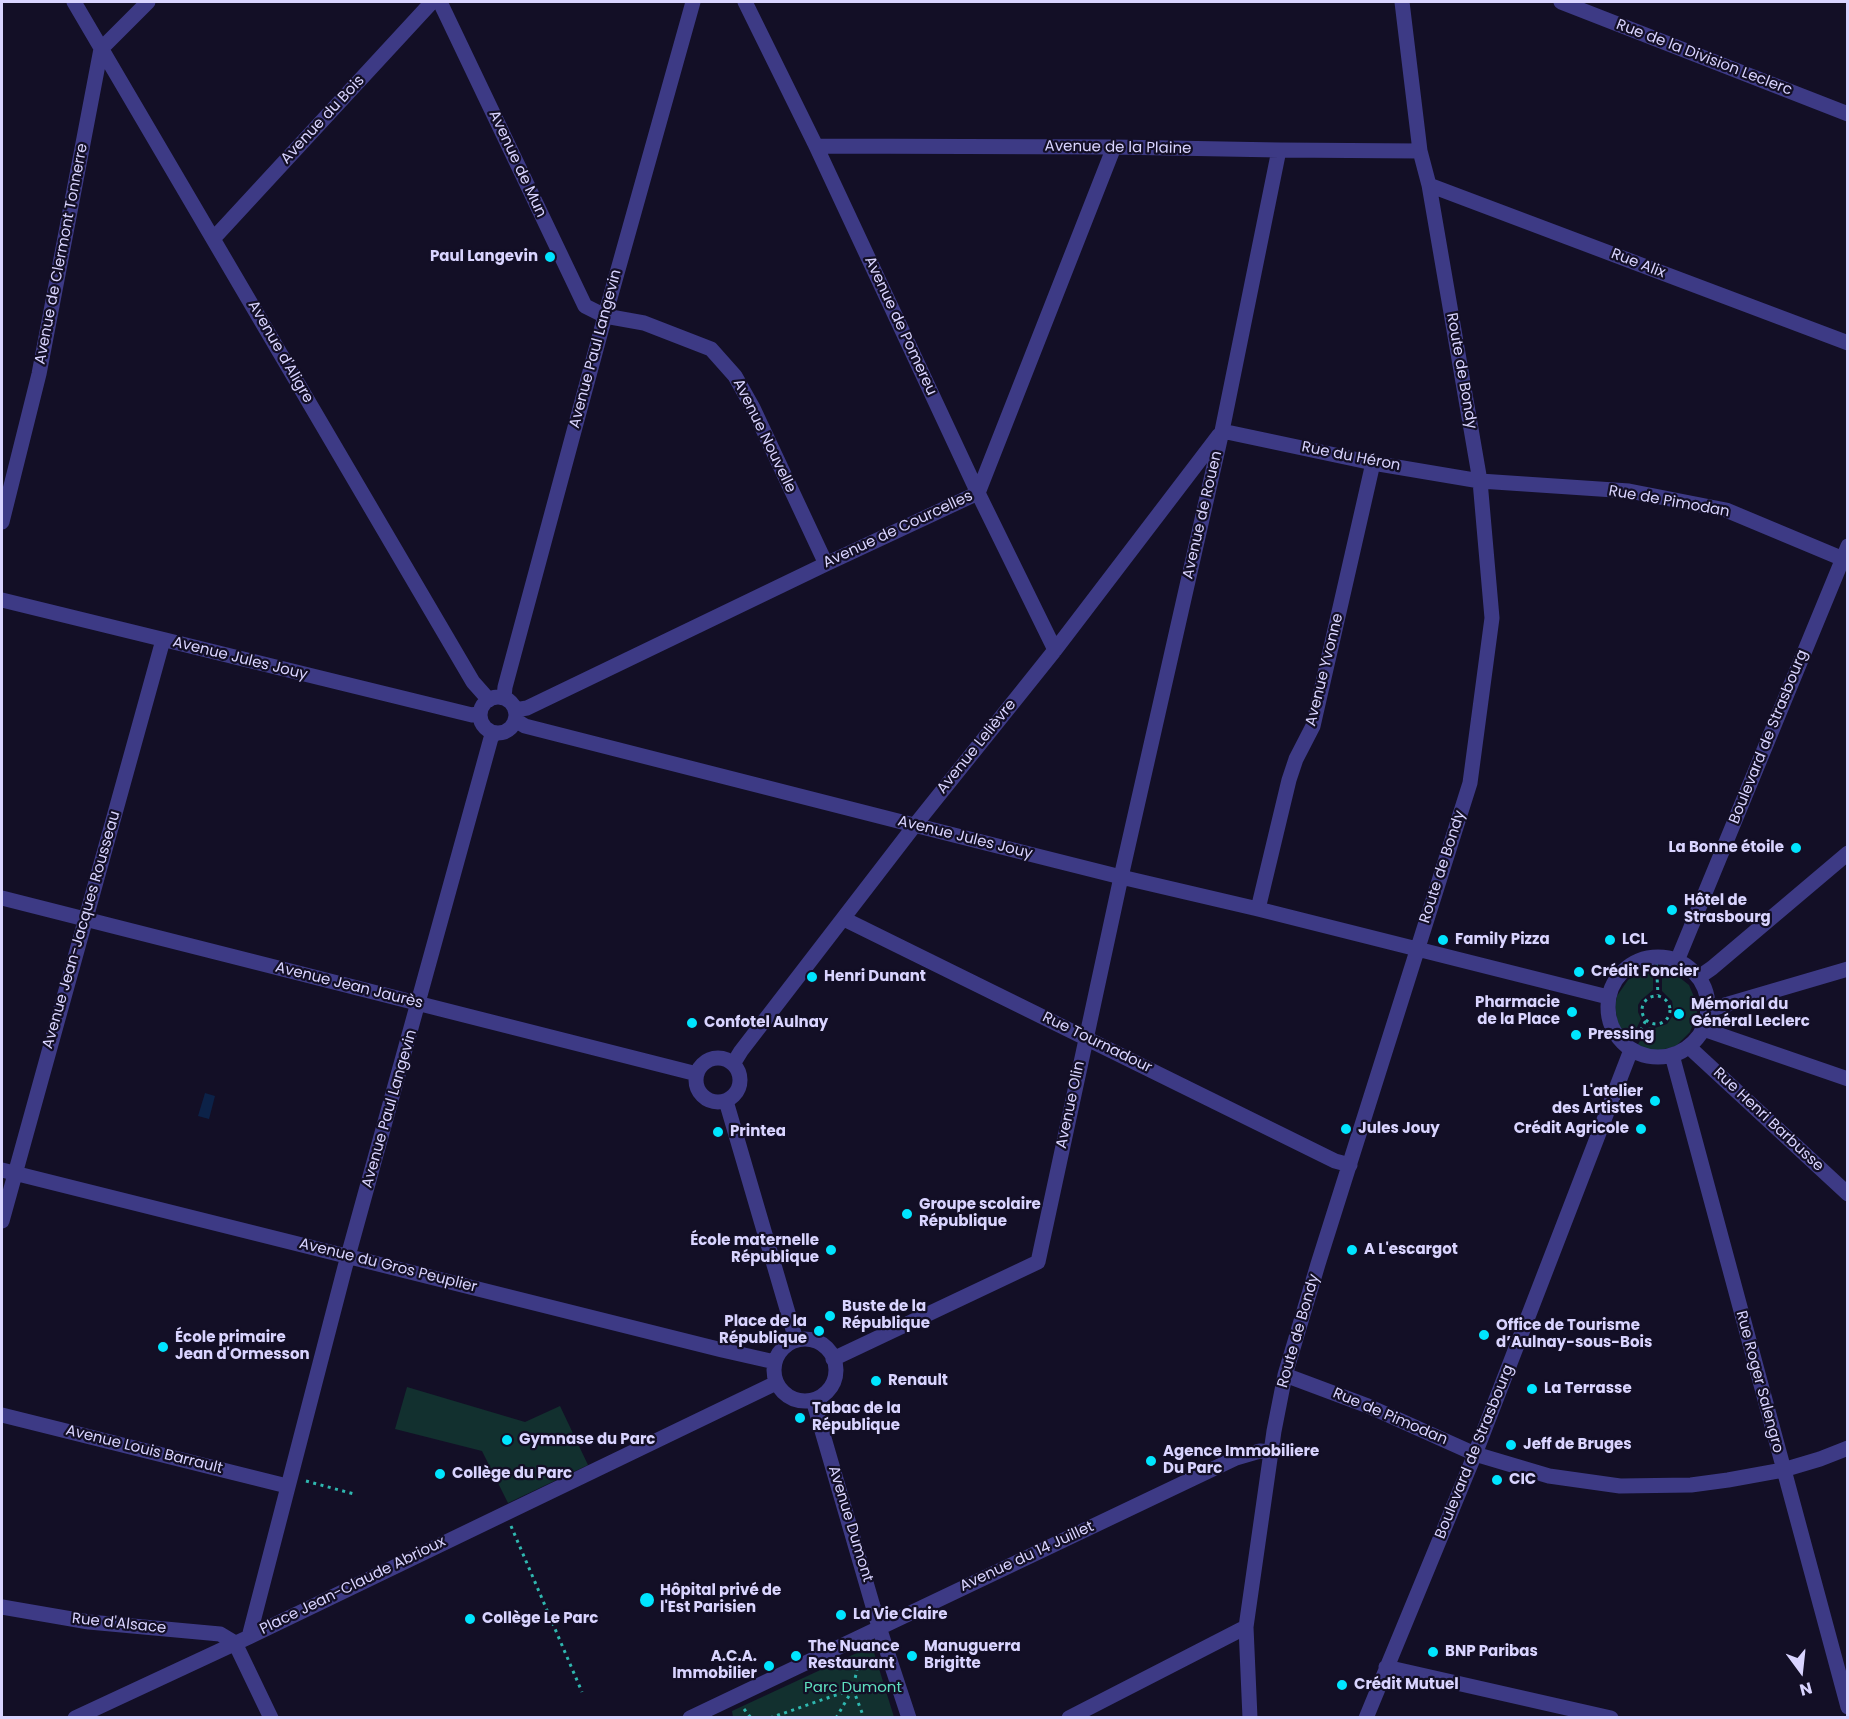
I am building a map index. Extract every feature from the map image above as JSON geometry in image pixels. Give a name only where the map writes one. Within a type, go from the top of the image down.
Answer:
[{"type":"street","name":"Avenue d'Aligre","points":[[74,2],[473,682],[497,699]]},
{"type":"street","points":[[101,49],[148,2]]},
{"type":"street","name":"Avenue du Bois","points":[[214,238],[432,2]]},
{"type":"street","name":"Avenue de Mun","points":[[440,2],[585,306],[605,316]]},
{"type":"street","name":"Avenue Paul Langevin","points":[[497,699],[505,687],[693,2]]},
{"type":"street","name":"Avenue de Pomereu","points":[[745,2],[816,146],[978,493],[1055,650]]},
{"type":"street","name":"Route de Bondy","points":[[1250,1718],[1246,1628],[1271,1452],[1285,1375],[1470,783],[1492,618],[1480,481],[1429,185],[1420,151],[1402,2]]},
{"type":"street","name":"Rue de la Division Leclerc","points":[[1561,2],[1848,114]]},
{"type":"street","name":"Avenue de Clermont Tonnerre","points":[[2,522],[39,374],[101,49]]},
{"type":"street","name":"Avenue de la Plaine","points":[[816,146],[1420,151]]},
{"type":"street","name":"Avenue de Courcelles","points":[[515,715],[978,493],[1114,147]]},
{"type":"street","name":"Avenue de Rouen","points":[[1121,877],[1222,431],[1279,150]]},
{"type":"street","name":"Rue Alix","points":[[1429,185],[1848,343]]},
{"type":"street","name":"Avenue Nouvelle","points":[[605,316],[644,323],[711,349],[735,375],[753,408],[826,564]]},
{"type":"street","name":"Rue du Héron","points":[[1222,431],[1373,463],[1480,481]]},
{"type":"street","name":"Avenue Lelièvre","points":[[733,1064],[915,825],[1055,650],[1222,431]]},
{"type":"street","name":"Avenue Yvonne","points":[[1258,909],[1289,780],[1296,759],[1313,726],[1373,463]]},
{"type":"street","name":"Rue de Pimodan","points":[[1480,481],[1629,491],[1726,510],[1846,555]]},
{"type":"street","name":"Boulevard de Strasbourg","points":[[1677,961],[1846,555]]},
{"type":"street","name":"Avenue Jules Jouy","points":[[2,600],[472,715],[480,713]]},
{"type":"street","name":"Avenue Jean-Jacques Rousseau","points":[[2,1221],[8,1171],[85,919],[163,640]]},
{"type":"street","points":[[497,699],[509,701],[515,715],[510,729],[495,733],[485,728],[480,713],[482,707],[497,699]]},
{"type":"street","name":"Avenue Jules Jouy","points":[[515,715],[525,726],[1121,877],[1608,997]]},
{"type":"street","name":"Avenue Paul Langevin","points":[[288,1481],[475,794],[491,738],[495,733]]},
{"type":"street","points":[[1699,977],[1848,853]]},
{"type":"street","name":"Avenue Olin","points":[[833,1359],[1038,1262],[1121,877]]},
{"type":"street","name":"Avenue Jean Jaurès","points":[[2,898],[697,1074]]},
{"type":"street","name":"Rue Tournadour","points":[[844,919],[1335,1161],[1350,1165]]},
{"type":"street","points":[[1656,957],[1667,957],[1677,961],[1689,967],[1699,977],[1704,987],[1708,999],[1708,1010],[1703,1029],[1689,1047],[1672,1055],[1644,1056],[1631,1050],[1619,1040],[1611,1027],[1608,997],[1620,973],[1631,964],[1656,957]]},
{"type":"street","points":[[1708,1010],[1848,969]]},
{"type":"street","points":[[1703,1029],[1848,1079]]},
{"type":"street","name":"Rue Henri Barbusse","points":[[1689,1047],[1848,1194]]},
{"type":"street","name":"Boulevard de Strasbourg","points":[[1366,1718],[1475,1454],[1631,1050]]},
{"type":"street","name":"Rue Roger Salengro","points":[[1672,1055],[1782,1470],[1843,1672],[1848,1707]]},
{"type":"street","points":[[712,1059],[727,1060],[733,1064],[738,1069],[741,1082],[736,1094],[726,1101],[718,1102],[703,1097],[696,1083],[700,1068],[712,1059]]},
{"type":"street","points":[[726,1101],[796,1340]]},
{"type":"street","name":"Avenue du Gros Peuplier","points":[[8,1171],[775,1362]]},
{"type":"street","points":[[805,1339],[822,1345],[833,1359],[836,1369],[830,1388],[813,1400],[804,1401],[788,1396],[776,1383],[773,1369],[775,1362],[783,1348],[796,1340],[805,1339]]},
{"type":"street","name":"Rue de Pimodan","points":[[1285,1375],[1368,1406],[1475,1454],[1549,1476],[1620,1486],[1691,1485],[1782,1470],[1848,1448]]},
{"type":"street","name":"Place Jean-Claude Abrioux","points":[[242,1640],[776,1383]]},
{"type":"street","name":"Avenue Dumont","points":[[813,1400],[879,1627],[909,1718]]},
{"type":"street","name":"Avenue Louis Barrault","points":[[2,1415],[288,1481]]},
{"type":"street","name":"Avenue du 14 Juillet","points":[[690,1718],[1236,1458],[1260,1451],[1271,1452]]},
{"type":"street","name":"Place Jean-Claude Abrioux","points":[[242,1640],[288,1481]]},
{"type":"street","name":"Rue d'Alsace","points":[[2,1607],[89,1622],[220,1634],[242,1640]]},
{"type":"street","points":[[1069,1718],[1246,1628]]},
{"type":"street","points":[[75,1718],[242,1640],[271,1718]]},
{"type":"street","points":[[1386,1667],[1586,1715],[1611,1718]]},
{"type":"path","points":[[1656,957],[1658,996]]},
{"type":"path","points":[[1658,996],[1663,997],[1669,1003],[1669,1016],[1663,1023],[1649,1023],[1643,1016],[1642,1006],[1648,998],[1658,996]]},
{"type":"path","points":[[288,1481],[354,1494]]},
{"type":"path","points":[[506,1514],[582,1692]]},
{"type":"path","points":[[836,1718],[853,1689],[859,1659]]},
{"type":"path","points":[[770,1718],[853,1689]]},
{"type":"path","points":[[853,1689],[864,1718]]},
{"type":"green space","points":[[1653,969],[1653,990],[1638,1005],[1641,1019],[1630,1042],[1622,1034],[1618,1025],[1615,1006],[1617,996],[1628,980],[1645,970]]},
{"type":"green space","points":[[1662,969],[1674,973],[1689,985],[1697,1004],[1697,1014],[1690,1032],[1676,1046],[1657,1051],[1647,1050],[1637,1046],[1647,1029],[1667,1024],[1674,1014],[1672,1001],[1662,991]]},
{"type":"green space","name":"Gymnase du Parc","points":[[407,1387],[525,1422],[560,1406],[588,1465],[508,1503],[482,1451],[395,1429]]},
{"type":"green space","name":"Parc Dumont","points":[[872,1646],[894,1717],[733,1717],[732,1711]]},
{"type":"water","points":[[205,1093],[215,1096],[209,1119],[198,1116]]},
{"type":"place","name":"Paul Langevin","points":[[550,257]]},
{"type":"place","name":"La Bonne étoile","points":[[1796,848]]},
{"type":"place","name":"Hôtel de Strasbourg","points":[[1672,910]]},
{"type":"place","name":"Family Pizza","points":[[1443,940]]},
{"type":"place","name":"LCL","points":[[1610,940]]},
{"type":"place","name":"Crédit Foncier","points":[[1579,972]]},
{"type":"place","name":"Henri Dunant","points":[[812,977]]},
{"type":"place","name":"Pharmacie de la Place","points":[[1572,1012]]},
{"type":"place","name":"Mémorial du Général Leclerc","points":[[1679,1014]]},
{"type":"place","name":"Confotel Aulnay","points":[[692,1023]]},
{"type":"place","name":"Pressing","points":[[1576,1035]]},
{"type":"place","name":"L'atelier des Artistes","points":[[1655,1101]]},
{"type":"place","name":"Jules Jouy","points":[[1346,1129]]},
{"type":"place","name":"Crédit Agricole","points":[[1641,1129]]},
{"type":"place","name":"Printea","points":[[718,1132]]},
{"type":"place","name":"Groupe scolaire République","points":[[907,1214]]},
{"type":"place","name":"École maternelle République","points":[[831,1250]]},
{"type":"place","name":"A L'escargot","points":[[1352,1250]]},
{"type":"place","name":"Buste de la République","points":[[830,1316]]},
{"type":"place","name":"Place de la République","points":[[819,1331]]},
{"type":"place","name":"Office de Tourisme d’Aulnay-sous-Bois","points":[[1484,1335]]},
{"type":"place","name":"École primaire Jean d'Ormesson","points":[[163,1347]]},
{"type":"place","name":"Renault","points":[[876,1381]]},
{"type":"place","name":"La Terrasse","points":[[1532,1389]]},
{"type":"place","name":"Tabac de la République","points":[[800,1418]]},
{"type":"place","name":"Gymnase du Parc","points":[[507,1440]]},
{"type":"place","name":"Jeff de Bruges","points":[[1511,1445]]},
{"type":"place","name":"Agence Immobiliere Du Parc","points":[[1151,1461]]},
{"type":"place","name":"Collège du Parc","points":[[440,1474]]},
{"type":"place","name":"CIC","points":[[1497,1480]]},
{"type":"place","name":"Hôpital privé de l'Est Parisien","points":[[647,1600]]},
{"type":"place","name":"La Vie Claire","points":[[841,1615]]},
{"type":"place","name":"Collège Le Parc","points":[[470,1619]]},
{"type":"place","name":"BNP Paribas","points":[[1433,1652]]},
{"type":"place","name":"The Nuance Restaurant","points":[[796,1656]]},
{"type":"place","name":"Manuguerra Brigitte","points":[[912,1656]]},
{"type":"place","name":"A.C.A. Immobilier","points":[[769,1666]]},
{"type":"place","name":"Crédit Mutuel","points":[[1342,1685]]}]
